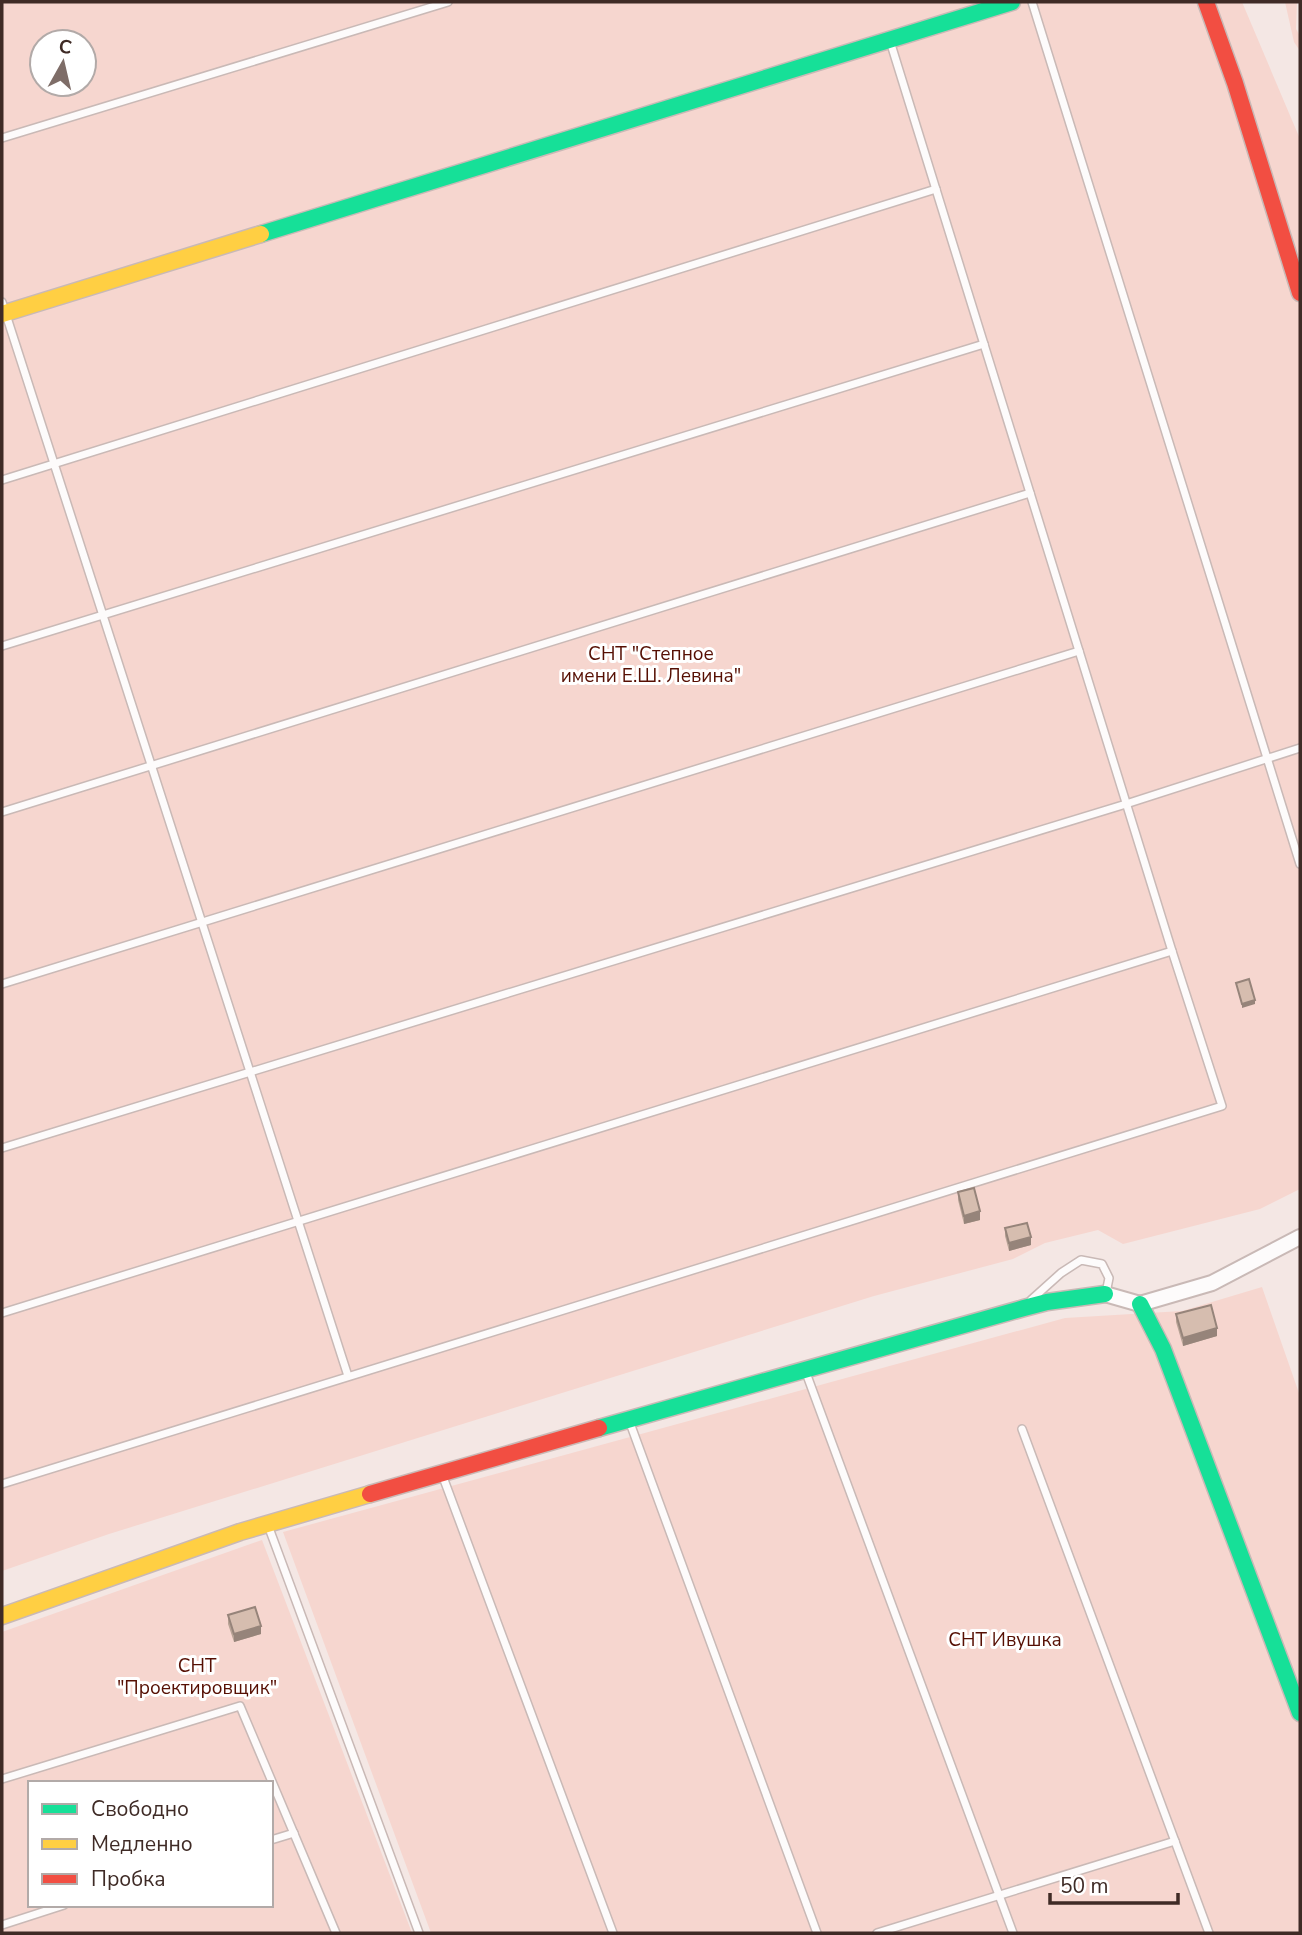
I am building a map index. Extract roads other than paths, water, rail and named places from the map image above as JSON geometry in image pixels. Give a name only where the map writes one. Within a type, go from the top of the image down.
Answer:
[{"type":"street","points":[[3,310],[1012,2]]},
{"type":"street","points":[[1206,2],[1235,83],[1300,293]]},
{"type":"street","points":[[2,1616],[267,1524],[1024,1308],[1105,1294],[1140,1304],[1212,1283],[1300,1237]]},
{"type":"street","points":[[1140,1304],[1163,1349],[1300,1713]]},
{"type":"lane","points":[[2,138],[448,2]]},
{"type":"lane","points":[[1032,2],[1300,864]]},
{"type":"lane","points":[[2,1484],[1222,1106],[890,40]]},
{"type":"lane","points":[[2,480],[936,189]]},
{"type":"lane","points":[[3,310],[348,1376]]},
{"type":"lane","points":[[2,646],[984,344]]},
{"type":"lane","points":[[2,812],[1030,492]]},
{"type":"lane","points":[[2,985],[1079,651]]},
{"type":"lane","points":[[2,1148],[1126,804],[1300,748]]},
{"type":"lane","points":[[2,1313],[1172,951]]},
{"type":"lane","points":[[1024,1308],[1060,1273],[1081,1260],[1102,1264],[1110,1278],[1105,1294]]},
{"type":"lane","points":[[805,1370],[1013,1933]]},
{"type":"lane","points":[[628,1419],[817,1933]]},
{"type":"lane","points":[[1022,1429],[1209,1933]]},
{"type":"lane","points":[[442,1473],[613,1933]]},
{"type":"lane","points":[[267,1524],[419,1933]]},
{"type":"lane","points":[[2,1779],[240,1706],[272,1781]]},
{"type":"lane","points":[[273,1784],[337,1933]]},
{"type":"lane","points":[[273,1839],[294,1833]]},
{"type":"lane","points":[[877,1933],[1175,1841]]},
{"type":"lane","points":[[2,1925],[58,1907]]},
{"type":"park label","name":"СНТ \"Степное имени Е.Ш. Левина\"","points":[[651,664]]},
{"type":"park label","name":"СНТ Ивушка","points":[[1005,1639]]},
{"type":"park label","name":"СНТ \"Проектировщик\"","points":[[197,1676]]}]
